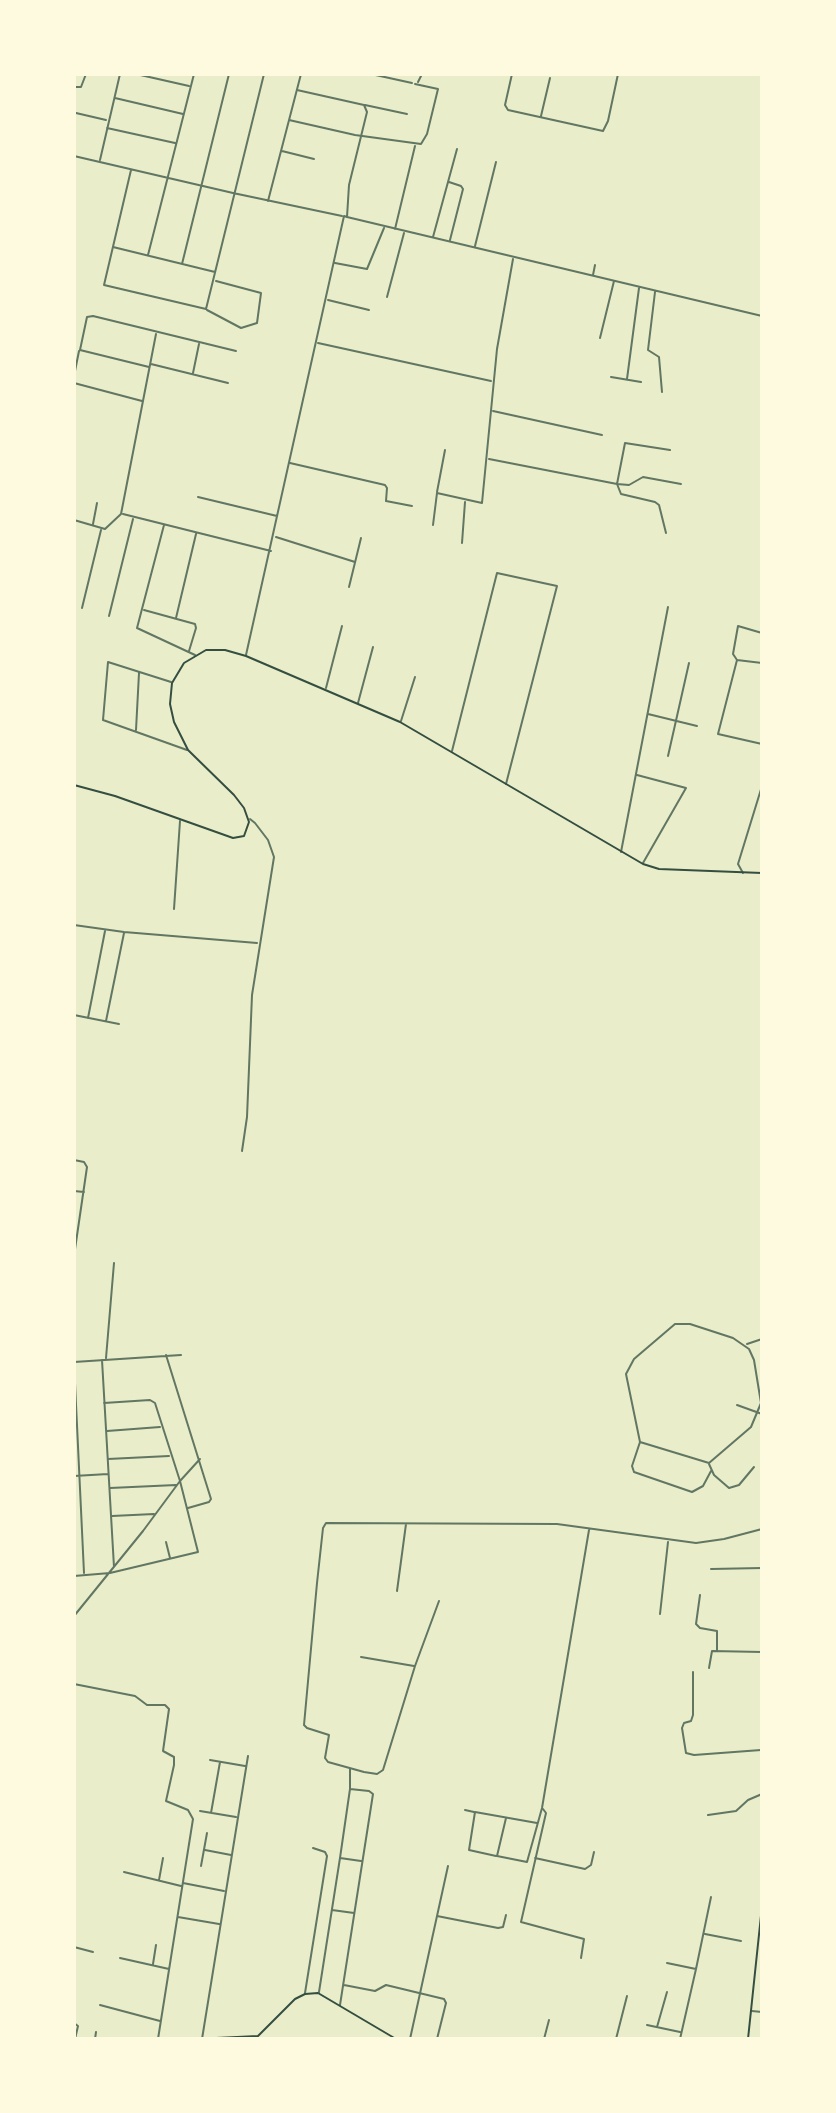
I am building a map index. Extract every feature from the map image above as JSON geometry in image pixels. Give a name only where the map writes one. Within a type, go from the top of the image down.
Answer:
[{"type":"main road","points":[[74,785],[103,792],[237,839],[246,834],[248,819],[234,795],[188,750],[171,713],[172,683],[184,663],[195,655],[216,649],[246,656],[400,722],[643,864],[659,869],[762,873]]},
{"type":"main road","points":[[762,1733],[762,1758]]},
{"type":"main road","points":[[748,2039],[762,1906]]},
{"type":"main road","points":[[195,2039],[257,2037],[293,2001],[305,1994],[318,1993],[396,2039]]},
{"type":"street","points":[[74,87],[81,87],[86,74]]},
{"type":"street","points":[[99,161],[120,74]]},
{"type":"street","points":[[136,74],[191,86]]},
{"type":"street","points":[[148,255],[194,74]]},
{"type":"street","points":[[182,264],[229,74]]},
{"type":"street","points":[[206,309],[264,74]]},
{"type":"street","points":[[268,201],[301,74]]},
{"type":"street","points":[[289,120],[421,144],[426,140],[438,91],[436,87],[371,74]]},
{"type":"street","points":[[415,84],[422,74]]},
{"type":"street","points":[[512,74],[506,108],[603,131],[618,74]]},
{"type":"street","points":[[541,117],[550,78]]},
{"type":"street","points":[[297,90],[407,114]]},
{"type":"street","points":[[114,98],[184,114]]},
{"type":"street","points":[[246,656],[346,217],[349,185],[367,112],[364,105]]},
{"type":"street","points":[[76,113],[108,120]]},
{"type":"street","points":[[106,128],[177,144]]},
{"type":"street","points":[[395,229],[415,145]]},
{"type":"street","points":[[433,239],[457,149]]},
{"type":"street","points":[[281,150],[314,159]]},
{"type":"street","points":[[74,156],[762,316]]},
{"type":"street","points":[[474,249],[496,162]]},
{"type":"street","points":[[131,170],[105,287],[206,309],[241,328],[257,323],[261,293],[214,281]]},
{"type":"street","points":[[448,182],[463,189],[450,243]]},
{"type":"street","points":[[334,262],[367,269],[384,226]]},
{"type":"street","points":[[387,297],[404,231]]},
{"type":"street","points":[[113,247],[216,272]]},
{"type":"street","points":[[437,493],[482,503],[493,381],[514,258]]},
{"type":"street","points":[[593,276],[595,265]]},
{"type":"street","points":[[600,338],[614,281]]},
{"type":"street","points":[[627,379],[639,287]]},
{"type":"street","points":[[655,291],[648,350],[659,357],[662,392]]},
{"type":"street","points":[[327,299],[369,310]]},
{"type":"street","points":[[74,376],[89,316],[236,351]]},
{"type":"street","points":[[74,520],[108,528],[121,514],[156,332]]},
{"type":"street","points":[[317,342],[493,381]]},
{"type":"street","points":[[193,374],[198,343]]},
{"type":"street","points":[[80,350],[228,383]]},
{"type":"street","points":[[611,377],[641,382]]},
{"type":"street","points":[[74,383],[143,401]]},
{"type":"street","points":[[491,410],[602,435]]},
{"type":"street","points":[[666,533],[659,505],[621,494],[617,484],[625,443],[670,450]]},
{"type":"street","points":[[433,525],[445,450]]},
{"type":"street","points":[[488,458],[617,484],[629,485],[643,477],[681,484]]},
{"type":"street","points":[[289,463],[385,485],[386,501],[412,506]]},
{"type":"street","points":[[198,497],[279,516]]},
{"type":"street","points":[[462,543],[465,501]]},
{"type":"street","points":[[92,525],[97,503]]},
{"type":"street","points":[[121,514],[271,551]]},
{"type":"street","points":[[109,616],[133,518]]},
{"type":"street","points":[[164,525],[137,626],[139,630],[195,655]]},
{"type":"street","points":[[82,608],[102,528]]},
{"type":"street","points":[[176,618],[196,533]]},
{"type":"street","points":[[274,537],[355,562]]},
{"type":"street","points":[[349,587],[361,538]]},
{"type":"street","points":[[452,751],[497,573],[557,586],[506,784]]},
{"type":"street","points":[[621,852],[668,607]]},
{"type":"street","points":[[142,609],[196,625],[189,652]]},
{"type":"street","points":[[326,689],[342,626]]},
{"type":"street","points":[[762,633],[740,626],[737,628],[733,654],[737,660],[718,734],[762,744]]},
{"type":"street","points":[[358,703],[373,647]]},
{"type":"street","points":[[737,660],[762,663]]},
{"type":"street","points":[[172,683],[108,662],[103,719],[188,750]]},
{"type":"street","points":[[668,756],[689,663]]},
{"type":"street","points":[[136,731],[139,671]]},
{"type":"street","points":[[400,722],[415,677]]},
{"type":"street","points":[[647,714],[697,726]]},
{"type":"street","points":[[636,774],[686,788],[643,864]]},
{"type":"street","points":[[743,873],[738,864],[762,787]]},
{"type":"street","points":[[242,1151],[247,1117],[251,1003],[274,857],[268,840],[248,819]]},
{"type":"street","points":[[174,909],[180,821]]},
{"type":"street","points":[[74,926],[259,943]]},
{"type":"street","points":[[88,1018],[105,930]]},
{"type":"street","points":[[106,1021],[124,932]]},
{"type":"street","points":[[74,1015],[119,1024]]},
{"type":"street","points":[[74,1160],[87,1164],[74,1256]]},
{"type":"street","points":[[74,1191],[84,1192]]},
{"type":"street","points":[[74,1221],[80,1222]]},
{"type":"street","points":[[114,1263],[104,1360],[105,1431],[114,1567]]},
{"type":"street","points":[[711,1471],[703,1486],[692,1492],[637,1475],[632,1466],[640,1442],[626,1380],[627,1368],[671,1326],[680,1323],[714,1331],[746,1344],[762,1339]]},
{"type":"street","points":[[709,1463],[751,1427],[760,1414],[761,1400],[754,1360],[746,1344]]},
{"type":"street","points":[[166,1355],[211,1499],[187,1508]]},
{"type":"street","points":[[84,1575],[74,1362],[181,1355]]},
{"type":"street","points":[[74,1576],[110,1573],[198,1552],[172,1456],[153,1401],[104,1403]]},
{"type":"street","points":[[737,1405],[760,1414]]},
{"type":"street","points":[[105,1431],[162,1427]]},
{"type":"street","points":[[640,1442],[709,1463]]},
{"type":"street","points":[[107,1459],[172,1456]]},
{"type":"street","points":[[74,1616],[200,1459]]},
{"type":"street","points":[[709,1463],[711,1471],[724,1486],[734,1488],[754,1467]]},
{"type":"street","points":[[74,1476],[108,1474]]},
{"type":"street","points":[[109,1488],[179,1483]]},
{"type":"street","points":[[111,1516],[156,1514]]},
{"type":"street","points":[[439,1601],[383,1770],[377,1774],[326,1760],[329,1735],[304,1725],[323,1526],[329,1522],[549,1523],[668,1540],[708,1542],[762,1529]]},
{"type":"street","points":[[397,1591],[406,1523]]},
{"type":"street","points":[[475,1812],[469,1850],[527,1862],[542,1808],[589,1528]]},
{"type":"street","points":[[660,1614],[668,1540]]},
{"type":"street","points":[[166,1542],[170,1559]]},
{"type":"street","points":[[711,1569],[762,1568]]},
{"type":"street","points":[[700,1595],[696,1624],[700,1628],[717,1631],[717,1651]]},
{"type":"street","points":[[709,1668],[710,1652],[762,1652]]},
{"type":"street","points":[[361,1657],[415,1666]]},
{"type":"street","points":[[693,1672],[693,1715],[691,1721],[684,1723],[682,1730],[686,1753],[697,1755],[762,1750]]},
{"type":"street","points":[[74,1684],[135,1696],[147,1705],[169,1707],[163,1751],[174,1759],[166,1801],[188,1810],[193,1819],[158,2039]]},
{"type":"street","points":[[202,2039],[248,1756]]},
{"type":"street","points":[[210,1760],[246,1766]]},
{"type":"street","points":[[211,1813],[220,1762]]},
{"type":"street","points":[[318,1993],[350,1789],[350,1769]]},
{"type":"street","points":[[340,2005],[373,1794],[350,1789]]},
{"type":"street","points":[[708,1815],[741,1809],[748,1800],[762,1794]]},
{"type":"street","points":[[542,1808],[546,1813],[521,1922],[584,1939],[581,1958]]},
{"type":"street","points":[[465,1810],[539,1823]]},
{"type":"street","points":[[200,1811],[238,1817]]},
{"type":"street","points":[[497,1856],[506,1818]]},
{"type":"street","points":[[201,1866],[207,1833]]},
{"type":"street","points":[[305,1994],[327,1856],[325,1852],[313,1848]]},
{"type":"street","points":[[204,1850],[232,1855]]},
{"type":"street","points":[[534,1858],[585,1869],[591,1865],[594,1852]]},
{"type":"street","points":[[158,1881],[163,1858]]},
{"type":"street","points":[[340,1858],[362,1861]]},
{"type":"street","points":[[410,2039],[448,1866]]},
{"type":"street","points":[[124,1872],[158,1881],[226,1891]]},
{"type":"street","points":[[680,2039],[711,1897]]},
{"type":"street","points":[[332,1910],[355,1913]]},
{"type":"street","points":[[436,1916],[498,1928],[503,1927],[506,1915]]},
{"type":"street","points":[[177,1917],[221,1924]]},
{"type":"street","points":[[703,1934],[741,1941]]},
{"type":"street","points":[[152,1965],[156,1945]]},
{"type":"street","points":[[74,1947],[93,1952]]},
{"type":"street","points":[[120,1958],[170,1970]]},
{"type":"street","points":[[667,1963],[696,1969]]},
{"type":"street","points":[[343,1985],[375,1991],[386,1985],[445,2001],[437,2039]]},
{"type":"street","points":[[657,2027],[667,1992]]},
{"type":"street","points":[[616,2039],[627,1996]]},
{"type":"street","points":[[100,2005],[161,2021]]},
{"type":"street","points":[[751,2011],[762,2012]]},
{"type":"street","points":[[544,2039],[549,2020]]},
{"type":"street","points":[[74,2023],[78,2026],[75,2039]]},
{"type":"street","points":[[647,2025],[681,2033]]},
{"type":"street","points":[[95,2039],[96,2032]]}]
